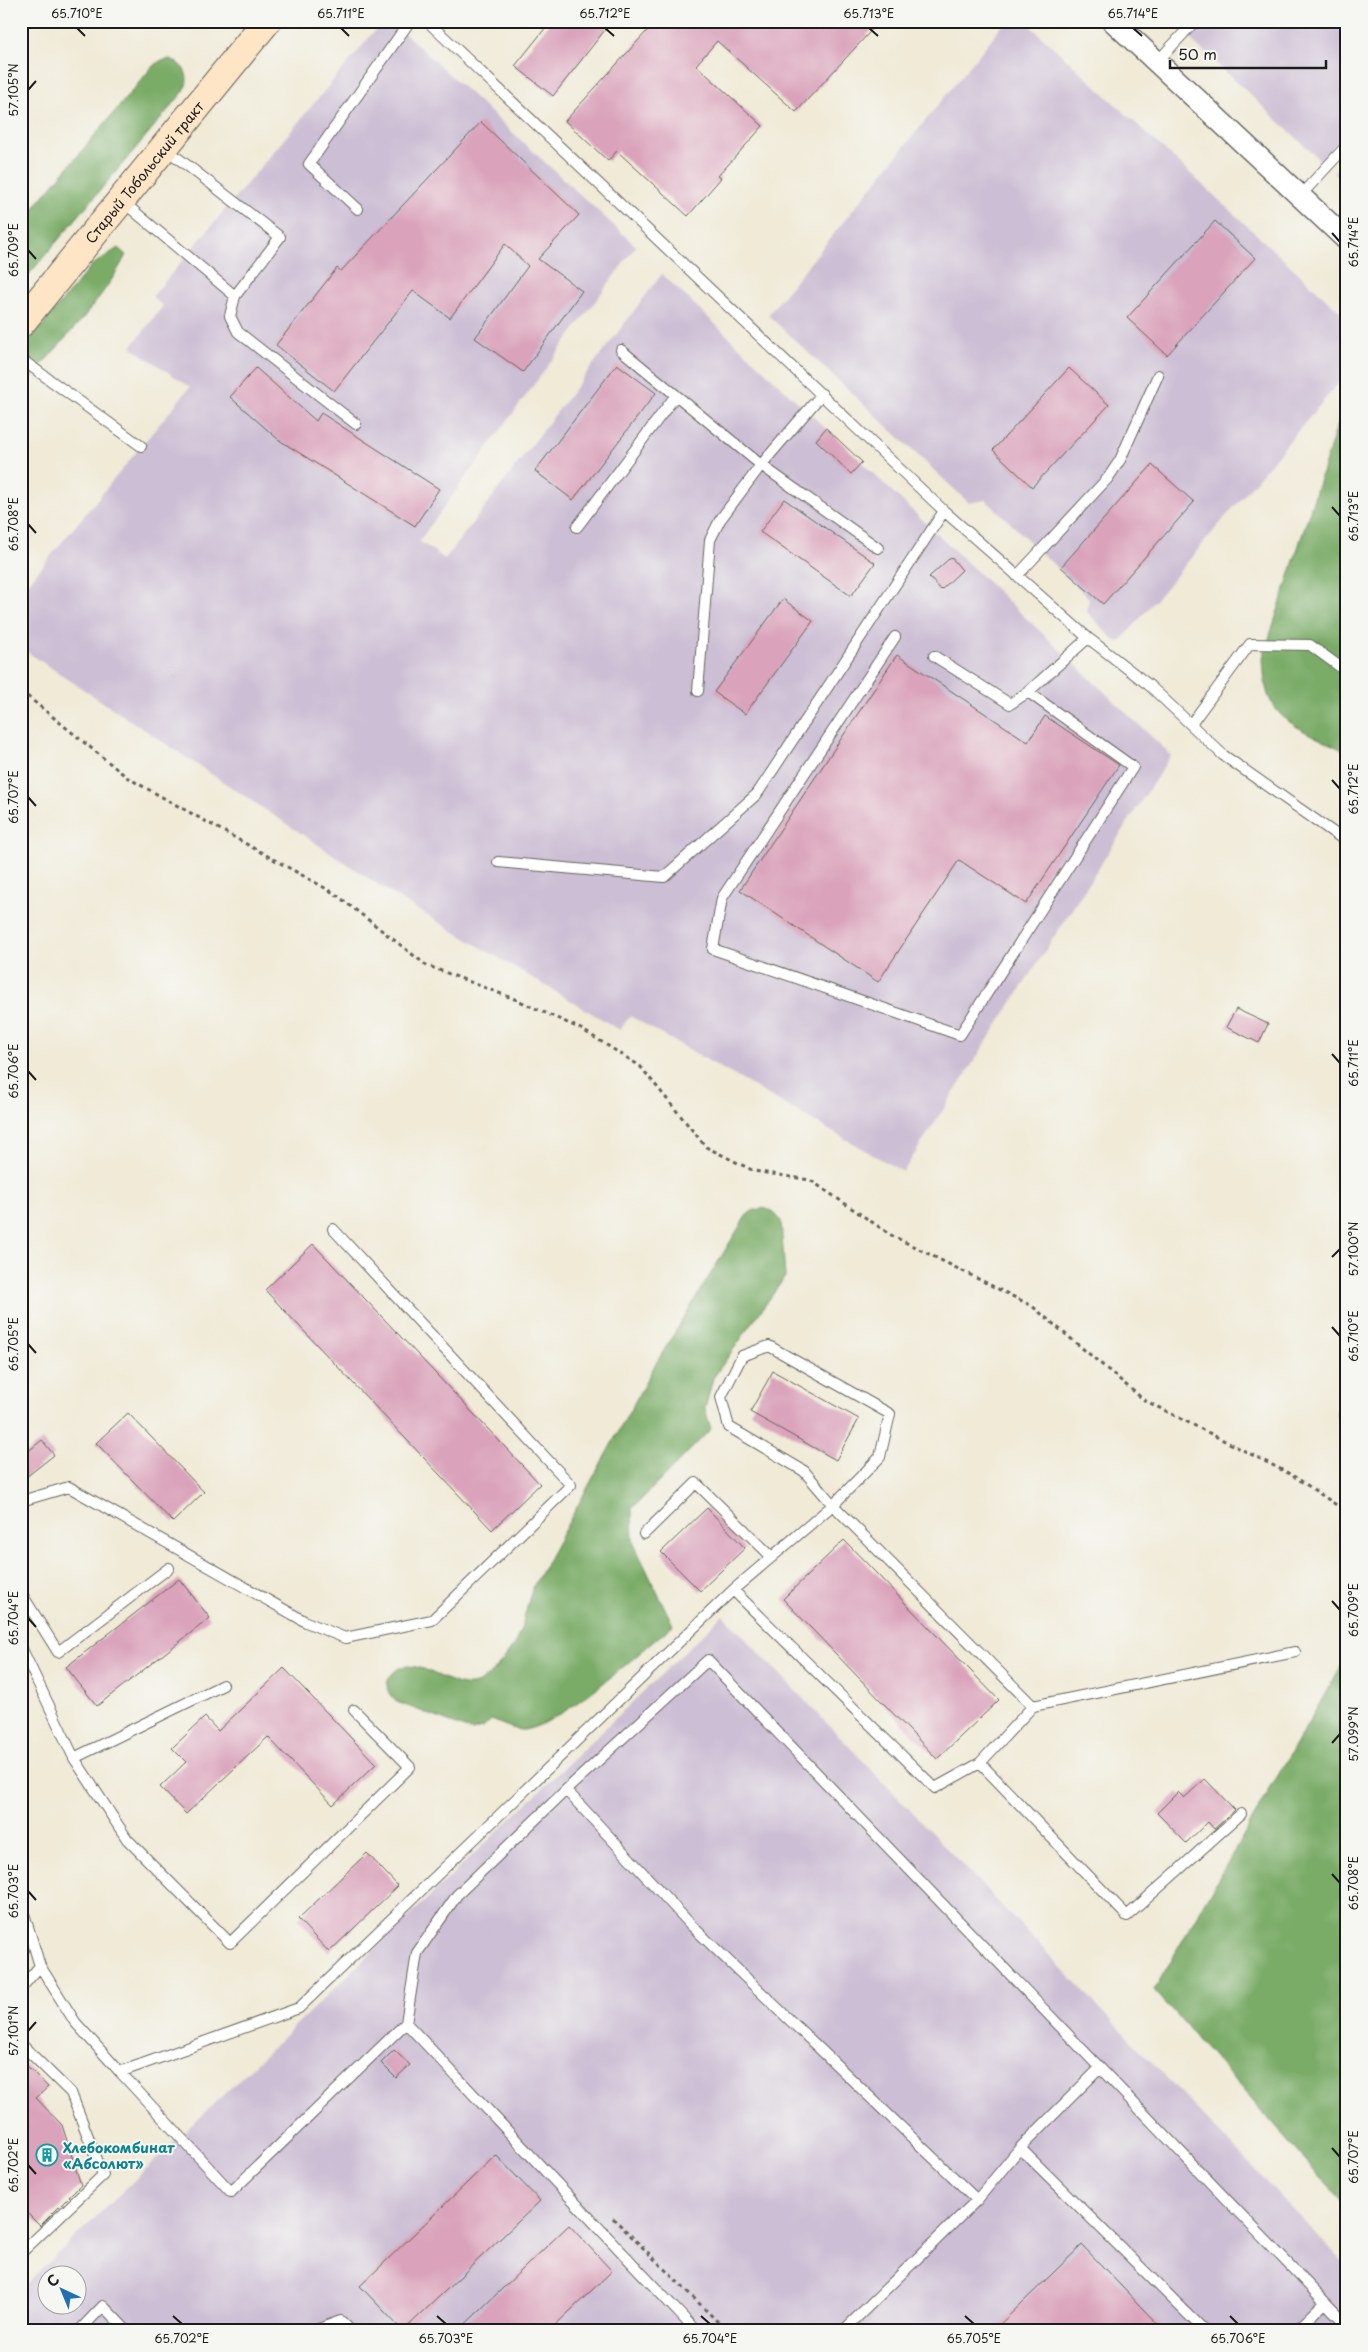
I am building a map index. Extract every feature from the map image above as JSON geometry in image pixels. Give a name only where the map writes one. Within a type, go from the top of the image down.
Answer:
[{"type":"street","name":"Старый Тобольский тракт","points":[[21,324],[267,21]]},
{"type":"street","points":[[1113,21],[1347,240]]},
{"type":"lane","points":[[358,209],[309,164],[410,21]]},
{"type":"lane","points":[[427,21],[944,511],[1088,638],[1150,686],[1222,755],[1347,842]]},
{"type":"lane","points":[[1157,62],[1195,21]]},
{"type":"lane","points":[[1300,196],[1347,145]]},
{"type":"lane","points":[[164,148],[280,236],[235,296],[230,316],[238,332],[356,424]]},
{"type":"lane","points":[[122,200],[235,296]]},
{"type":"lane","points":[[621,350],[761,465],[878,548]]},
{"type":"lane","points":[[21,359],[142,446]]},
{"type":"lane","points":[[1017,576],[1108,478],[1120,460],[1158,375]]},
{"type":"lane","points":[[698,691],[710,540],[720,520],[761,465],[822,394]]},
{"type":"lane","points":[[577,527],[676,395]]},
{"type":"lane","points":[[498,862],[664,877],[757,794],[944,511]]},
{"type":"lane","points":[[895,637],[722,898],[713,948],[960,1035],[1134,766],[1028,692]]},
{"type":"lane","points":[[934,656],[1010,704],[1028,692],[1088,638]]},
{"type":"lane","points":[[1190,724],[1250,644],[1310,645],[1347,672]]},
{"type":"lane","points":[[21,1501],[69,1487],[306,1622],[345,1638],[432,1620],[571,1485],[334,1230]]},
{"type":"lane","points":[[120,2072],[299,2008],[733,1590],[833,1505],[880,1457],[890,1414],[769,1346],[742,1356],[722,1397],[729,1427],[804,1471],[833,1505],[1032,1706]]},
{"type":"lane","points":[[644,1534],[696,1482],[772,1557]]},
{"type":"lane","points":[[21,1593],[58,1652],[170,1568]]},
{"type":"lane","points":[[733,1590],[935,1788],[980,1763],[1032,1706],[1295,1652]]},
{"type":"lane","points":[[21,1647],[74,1758],[127,1839],[230,1943],[410,1767],[354,1710]]},
{"type":"lane","points":[[21,1904],[40,1966],[74,2022],[231,2192],[406,2023],[417,1953],[457,1895],[566,1790],[708,1660],[1347,2325]]},
{"type":"lane","points":[[74,1758],[223,1685]]},
{"type":"lane","points":[[980,1763],[1127,1916],[1241,1814]]},
{"type":"lane","points":[[566,1790],[692,1926],[977,2200]]},
{"type":"lane","points":[[21,1988],[40,1966]]},
{"type":"lane","points":[[406,2023],[696,2331]]},
{"type":"lane","points":[[21,2044],[71,2093],[103,2175],[21,2253]]},
{"type":"lane","points":[[843,2331],[977,2200],[1020,2148],[1100,2068]]},
{"type":"lane","points":[[1020,2148],[1204,2331]]},
{"type":"lane","points":[[1296,2331],[1325,2303]]},
{"type":"lane","points":[[79,2331],[103,2306],[127,2331]]},
{"type":"lane","points":[[313,2331],[341,2321],[351,2331]]},
{"type":"path","points":[[21,691],[128,778],[334,893],[426,965],[517,1000],[581,1029],[640,1066],[706,1147],[754,1171],[810,1180],[891,1235],[1032,1306],[1144,1400],[1292,1475],[1347,1512]]},
{"type":"shaded area","points":[[383,21],[390,21],[402,31],[636,246],[419,541],[445,559],[662,274],[1171,755],[903,1172],[630,1016],[620,1030],[403,901],[21,648],[21,592],[190,387],[131,347],[163,306],[152,297]]},
{"type":"shaded area","points":[[1006,21],[1025,21],[1347,318],[1347,373],[1120,642],[1114,640],[1087,612],[1089,598],[986,500],[969,503],[768,315]]},
{"type":"shaded area","points":[[1171,21],[1347,21],[1347,132],[1320,160]]},
{"type":"shaded area","points":[[1347,158],[1347,184],[1334,172]]},
{"type":"shaded area","points":[[723,1615],[1347,2266],[1347,2331],[21,2331],[21,2289],[38,2273],[38,2314],[88,2314],[88,2264],[47,2264]]},
{"type":"green space","points":[[170,59],[183,68],[187,76],[184,91],[21,284],[21,223],[153,66],[160,61]]},
{"type":"green space","points":[[118,248],[126,255],[104,291],[78,324],[21,388],[21,351],[91,266]]},
{"type":"green space","points":[[1347,395],[1347,752],[1306,732],[1279,713],[1268,694],[1263,657]]},
{"type":"green space","points":[[762,1208],[773,1211],[781,1221],[785,1277],[713,1378],[705,1409],[711,1429],[632,1509],[633,1542],[673,1625],[579,1701],[540,1725],[524,1730],[512,1728],[491,1720],[484,1727],[472,1731],[397,1702],[389,1693],[387,1683],[393,1673],[402,1667],[413,1666],[461,1684],[472,1685],[488,1676],[506,1656],[520,1633],[534,1585],[655,1365],[746,1216],[752,1211]]},
{"type":"green space","points":[[1347,1391],[1347,1427],[1339,1422],[1336,1411]]},
{"type":"green space","points":[[1347,1656],[1347,2207],[1154,1990]]},
{"type":"building","points":[[551,21],[612,21],[553,96],[515,66]]},
{"type":"building","points":[[656,21],[880,21],[796,112],[717,41],[696,65],[763,126],[718,176],[721,178],[688,216],[617,151],[608,161],[565,121]]},
{"type":"building","points":[[481,122],[579,215],[538,259],[582,291],[523,372],[475,338],[528,266],[505,244],[450,318],[413,291],[334,391],[276,345],[337,268],[341,271]]},
{"type":"building","points":[[1215,221],[1255,258],[1167,355],[1127,318]]},
{"type":"building","points":[[617,364],[656,393],[573,500],[535,471]]},
{"type":"building","points":[[256,368],[316,421],[321,413],[439,489],[415,526],[279,440],[230,397]]},
{"type":"building","points":[[1069,368],[1109,405],[1032,487],[993,450]]},
{"type":"building","points":[[826,428],[862,462],[851,474],[816,440]]},
{"type":"building","points":[[1152,465],[1194,502],[1103,604],[1061,567]]},
{"type":"building","points":[[784,499],[875,563],[851,596],[760,532]]},
{"type":"building","points":[[951,557],[962,570],[941,590],[929,577]]},
{"type":"building","points":[[783,599],[813,621],[745,714],[714,692]]},
{"type":"building","points":[[897,655],[1028,742],[1045,716],[1119,765],[1026,904],[959,860],[878,982],[740,890]]},
{"type":"building","points":[[1236,1009],[1268,1024],[1259,1043],[1226,1027]]},
{"type":"building","points":[[313,1244],[540,1484],[492,1530],[265,1290]]},
{"type":"building","points":[[773,1371],[859,1419],[836,1460],[750,1412]]},
{"type":"building","points":[[128,1413],[204,1492],[173,1522],[96,1443]]},
{"type":"building","points":[[42,1440],[54,1455],[21,1481],[21,1457]]},
{"type":"building","points":[[707,1508],[745,1548],[700,1591],[661,1552]]},
{"type":"building","points":[[844,1540],[999,1700],[937,1759],[783,1599]]},
{"type":"building","points":[[179,1579],[210,1618],[97,1706],[66,1667]]},
{"type":"building","points":[[284,1668],[376,1764],[333,1805],[268,1737],[186,1814],[160,1787],[186,1762],[172,1748],[205,1717],[218,1731]]},
{"type":"building","points":[[1205,1779],[1235,1810],[1214,1829],[1208,1822],[1186,1843],[1157,1813],[1178,1792],[1184,1798]]},
{"type":"building","points":[[367,1853],[398,1886],[329,1952],[298,1919]]},
{"type":"building","points":[[394,2050],[410,2065],[396,2078],[381,2063]]},
{"type":"building","name":"Хлебокомбинат «Абсолют»","points":[[21,2060],[48,2087],[36,2098],[62,2125],[81,2185],[40,2226],[21,2207]]},
{"type":"building","points":[[496,2155],[540,2201],[403,2331],[360,2286]]},
{"type":"building","points":[[569,2225],[612,2271],[549,2331],[458,2331]]},
{"type":"building","points":[[1082,2245],[1164,2331],[993,2331]]},
{"type":"place","name":"Хлебокомбинат «Абсолют»","points":[[47,2155]]}]
